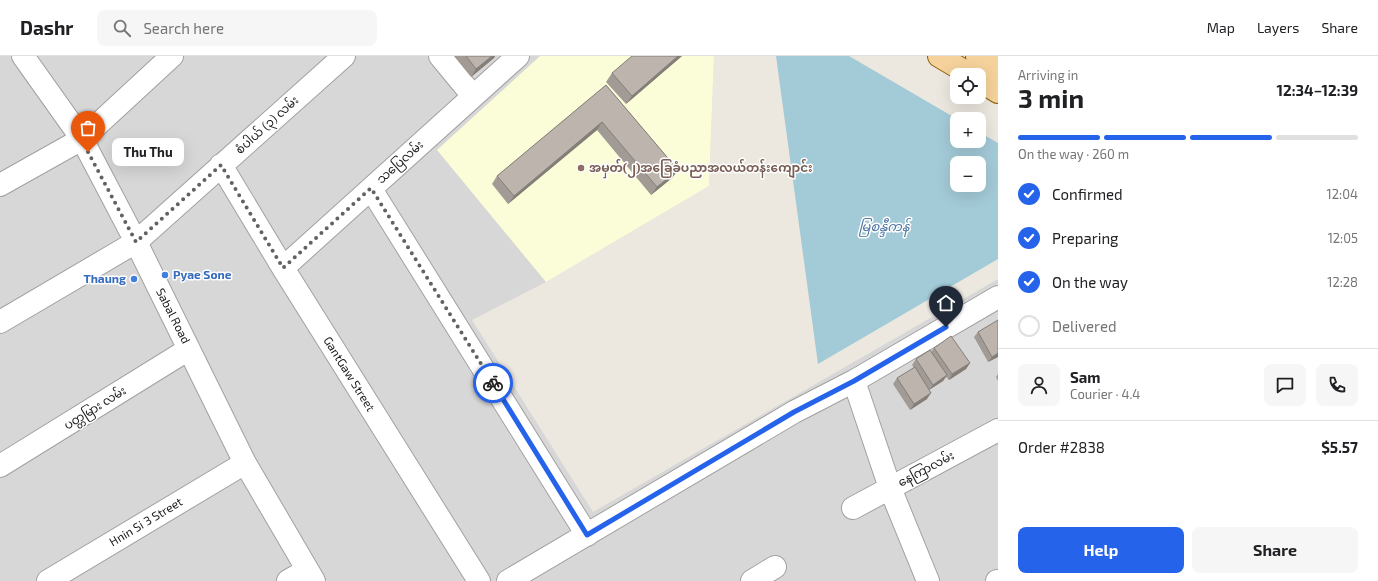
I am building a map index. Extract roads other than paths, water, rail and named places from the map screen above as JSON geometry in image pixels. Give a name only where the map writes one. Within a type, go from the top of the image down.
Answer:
[{"type":"main road","points":[[939,56],[959,68]]},
{"type":"main road","points":[[989,66],[998,92]]},
{"type":"street","name":"Sabal Road","points":[[23,56],[82,139],[136,242],[245,463],[311,575]]},
{"type":"street","points":[[0,185],[82,139],[172,56]]},
{"type":"street","name":"စံပါယ် (၃) လမ်း","points":[[0,322],[136,242],[344,56]]},
{"type":"street","points":[[440,56],[473,96]]},
{"type":"street","name":"သပြေလမ်း","points":[[283,268],[518,56]]},
{"type":"street","name":"GantGaw Street","points":[[221,165],[283,268],[479,581]]},
{"type":"street","points":[[371,188],[587,535]]},
{"type":"street","points":[[508,581],[794,412],[854,381],[998,297]]},
{"type":"street","name":"ပတ္တမြား လမ်း","points":[[0,466],[189,349]]},
{"type":"street","points":[[854,381],[890,488],[928,581]]},
{"type":"street","name":"နေကြာလမ်း","points":[[853,508],[998,430]]},
{"type":"street","name":"Hnin Si 3 Street","points":[[48,581],[245,463]]},
{"type":"street","points":[[752,581],[775,567]]},
{"type":"street","points":[[288,581],[311,575]]},
{"type":"water","name":"မြစန္ဒီ‌ကန်","points":[[776,56],[849,56],[950,115],[950,148],[986,148],[986,136],[998,143],[998,259],[818,364]]},
{"type":"place","name":"Thu Thu","points":[[88,152]]},
{"type":"place","name":"အမှတ်(၂)အခြေခံပညာအလယ်တန်းကျောင်း","points":[[581,168]]},
{"type":"place","name":"Pyae Sone","points":[[165,275]]},
{"type":"place","name":"Thaung","points":[[134,279]]}]
